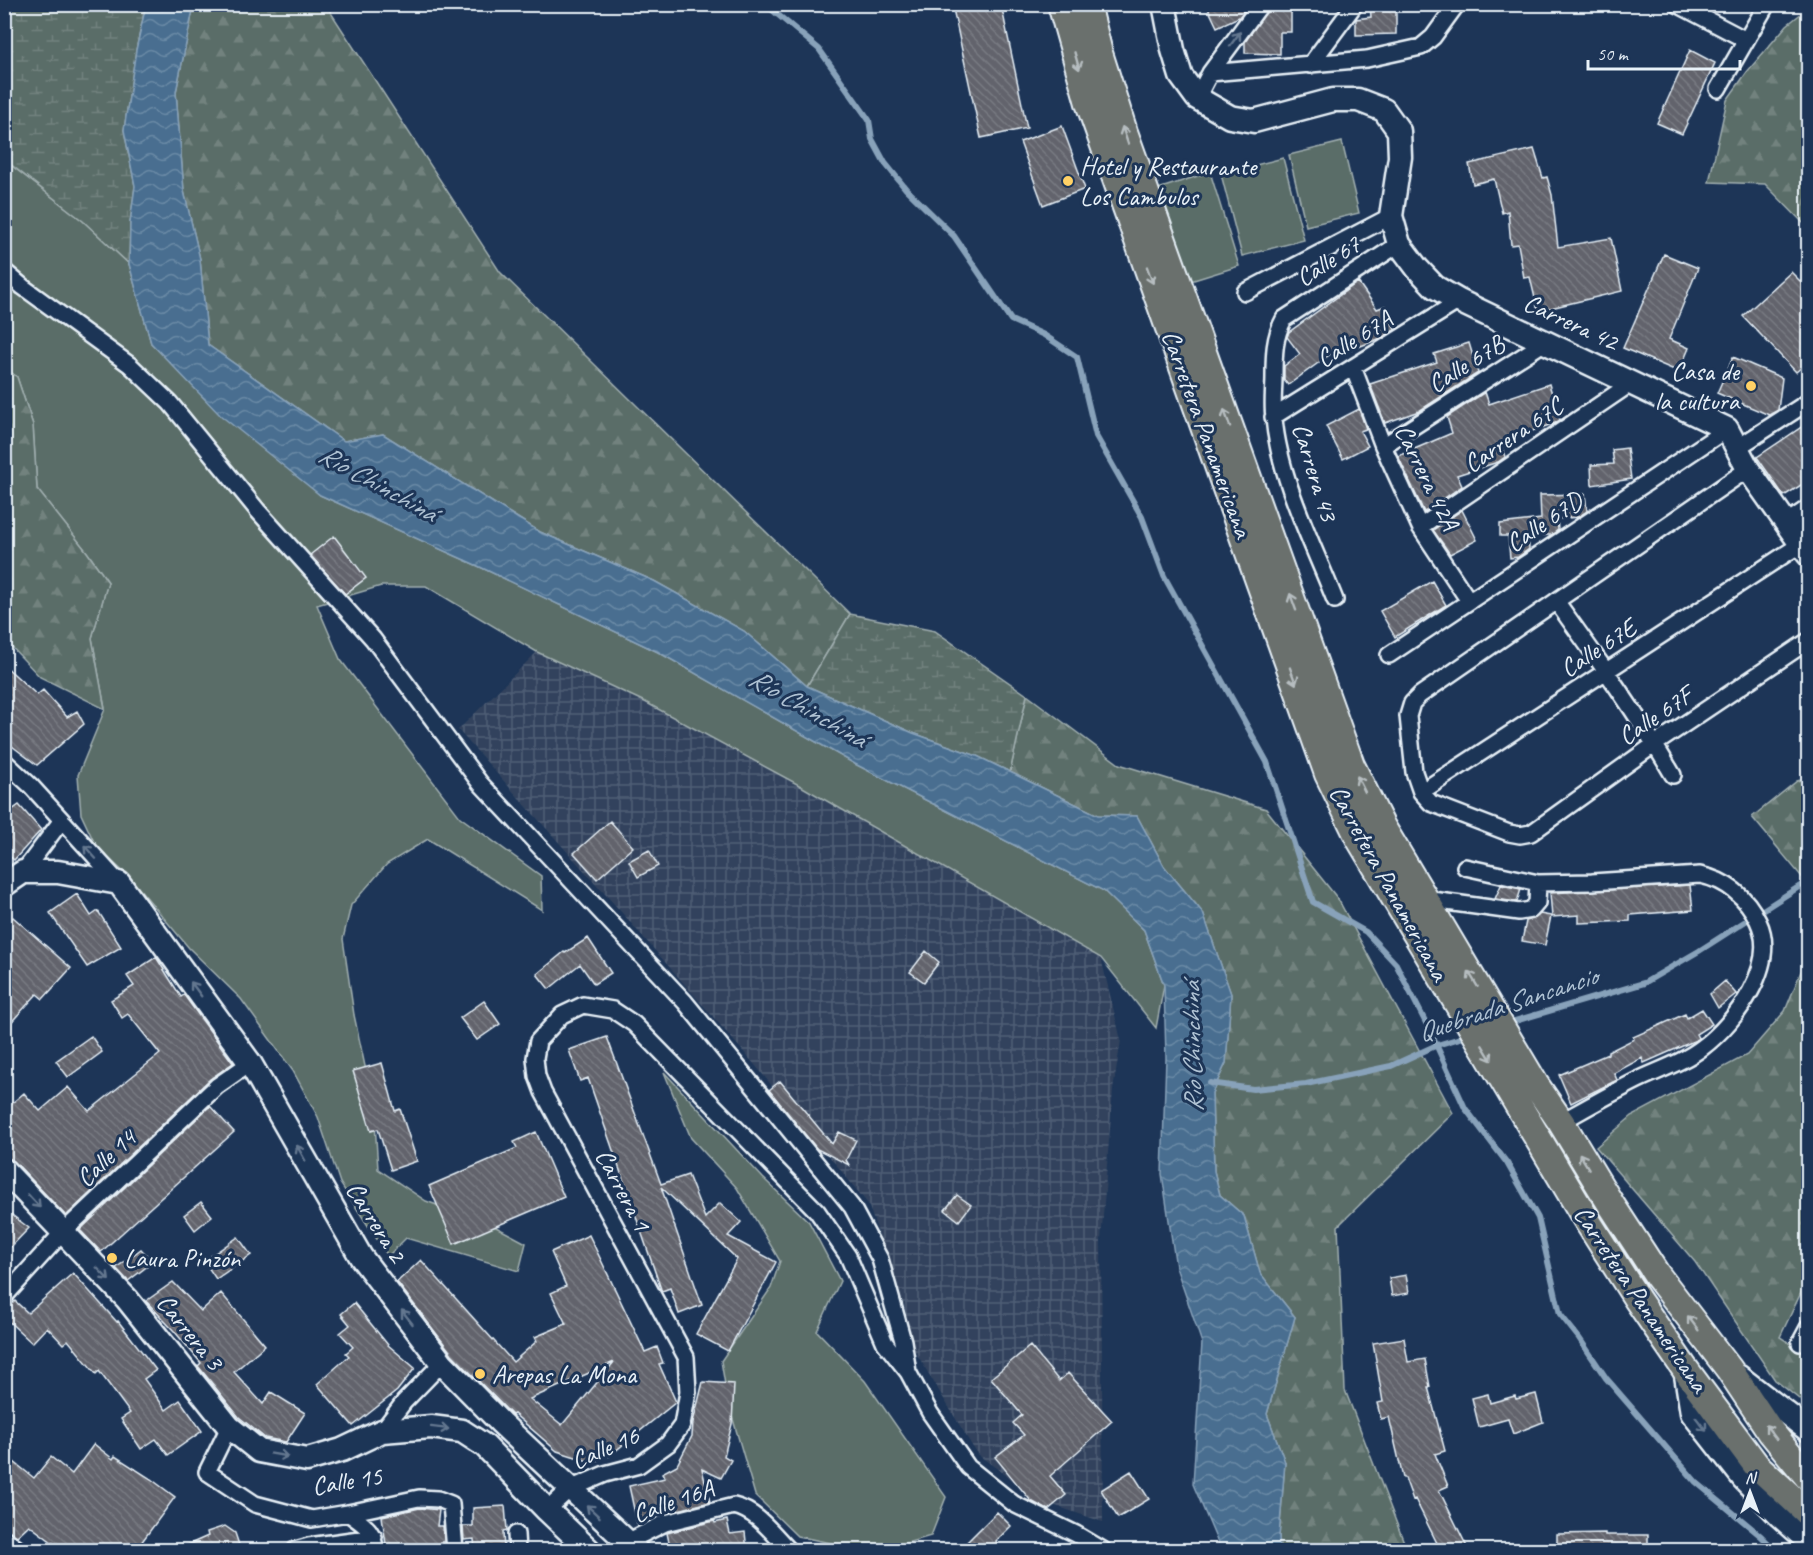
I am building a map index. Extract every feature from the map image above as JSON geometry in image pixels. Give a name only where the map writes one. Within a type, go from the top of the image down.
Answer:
[{"type":"highway","name":"Carretera Panamericana","points":[[1061,4],[1089,103],[1328,774],[1359,838],[1586,1220],[1636,1299],[1756,1465],[1809,1514]]},
{"type":"highway","name":"Carretera Panamericana","points":[[1087,4],[1099,53],[1124,132],[1352,765],[1382,827],[1535,1084],[1657,1275],[1728,1369],[1771,1432],[1809,1477]]},
{"type":"main road","points":[[1164,4],[1173,50],[1181,76],[1197,98]]},
{"type":"main road","name":"Carrera 42","points":[[1197,98],[1230,117],[1254,121],[1333,100],[1358,100],[1384,110],[1399,131],[1400,158],[1391,216],[1399,244],[1435,287],[1459,301],[1633,382],[1732,439]]},
{"type":"main road","points":[[1732,439],[1748,469],[1805,549]]},
{"type":"main road","points":[[14,878],[58,872],[119,884]]},
{"type":"main road","name":"Carrera 2","points":[[119,884],[250,1063],[361,1257],[442,1363],[501,1423],[631,1546]]},
{"type":"main road","name":"Carrera 3","points":[[4,1170],[127,1299],[229,1427]]},
{"type":"main road","points":[[1685,1369],[1692,1413],[1743,1478],[1780,1516],[1809,1541]]},
{"type":"main road","points":[[1728,1369],[1809,1430]]},
{"type":"main road","name":"Calle 15","points":[[229,1427],[259,1451],[307,1460],[342,1450],[382,1431]]},
{"type":"main road","points":[[382,1431],[431,1427],[462,1431],[485,1446],[589,1551]]},
{"type":"street","points":[[1197,98],[1210,73],[1261,4]]},
{"type":"street","points":[[1310,65],[1355,4]]},
{"type":"street","points":[[1210,73],[1366,59],[1421,47],[1433,37],[1457,4]]},
{"type":"street","points":[[1677,4],[1746,40]]},
{"type":"street","points":[[1718,89],[1767,4]]},
{"type":"street","points":[[1245,292],[1391,216]]},
{"type":"street","name":"Calle 67","points":[[1284,319],[1399,244]]},
{"type":"street","points":[[4,271],[130,365],[170,403],[258,512],[374,639],[480,783],[692,1010],[852,1207],[880,1259],[903,1341],[908,1372],[930,1413],[968,1467],[1014,1504],[1076,1534],[1103,1551]]},
{"type":"street","name":"Calle 67A","points":[[1274,417],[1459,301]]},
{"type":"street","name":"Carrera 43","points":[[1284,319],[1277,332],[1274,352],[1274,417],[1279,450],[1287,479],[1335,600]]},
{"type":"street","name":"Calle 67B","points":[[1383,446],[1545,342]]},
{"type":"street","name":"Carrera 42A","points":[[1353,367],[1383,446],[1420,528],[1469,601]]},
{"type":"street","name":"Carrera 67C","points":[[1420,528],[1633,382]]},
{"type":"street","name":"Calle 67D","points":[[1389,655],[1469,601],[1732,439],[1809,402]]},
{"type":"street","points":[[1421,792],[1414,772],[1408,716],[1412,703],[1420,695],[1748,469]]},
{"type":"street","points":[[1786,524],[1809,508]]},
{"type":"street","name":"Calle 67E","points":[[1421,792],[1607,672],[1805,549]]},
{"type":"street","points":[[1556,601],[1607,672],[1673,775]]},
{"type":"street","name":"Calle 67F","points":[[1421,792],[1431,803],[1509,833],[1520,835],[1531,833],[1655,744],[1809,641]]},
{"type":"street","name":"Carrera 2","points":[[4,761],[31,786],[119,884]]},
{"type":"street","points":[[14,878],[62,820]]},
{"type":"street","points":[[1465,867],[1538,883],[1700,875],[1727,884],[1751,907],[1760,924],[1765,943],[1761,967],[1753,987],[1718,1035],[1701,1049],[1635,1081],[1561,1122]]},
{"type":"street","points":[[1428,904],[1519,912],[1531,910],[1537,903],[1538,883]]},
{"type":"street","name":"Carrera 1","points":[[686,1357],[543,1092],[537,1076],[535,1058],[538,1041],[562,1015],[583,1005],[613,1010],[634,1024],[817,1211],[848,1257],[885,1343],[908,1372]]},
{"type":"street","name":"Calle 14","points":[[4,1297],[63,1232],[217,1086],[250,1063]]},
{"type":"street","points":[[1800,1343],[1809,1328]]},
{"type":"street","name":"Calle 16","points":[[547,1510],[570,1489],[605,1474],[639,1465],[668,1444],[682,1425],[688,1392],[686,1357]]},
{"type":"street","name":"Calle 15","points":[[382,1431],[404,1402],[442,1363]]},
{"type":"street","name":"Calle 15","points":[[229,1427],[207,1472],[255,1504],[312,1519],[419,1498],[438,1499],[452,1504],[455,1551]]},
{"type":"street","name":"Calle 16A","points":[[631,1546],[665,1523],[735,1506],[745,1508],[755,1515],[789,1551]]},
{"type":"street","points":[[304,1549],[375,1544],[366,1526],[348,1513]]},
{"type":"street","points":[[516,1534],[517,1551]]},
{"type":"street","points":[[4,1538],[19,1551]]},
{"type":"shaded area","points":[[537,652],[645,702],[799,785],[1101,958],[1121,1040],[1113,1090],[1101,1240],[1103,1522],[1041,1501],[977,1454],[912,1346],[905,1309],[868,1204],[755,1065],[458,730]]},
{"type":"green space","points":[[4,5],[146,5],[136,50],[124,130],[135,186],[130,223],[129,264],[83,221],[5,160]]},
{"type":"green space","points":[[194,5],[326,5],[500,272],[850,614],[807,686],[744,631],[654,581],[540,532],[383,434],[344,441],[208,345],[200,259],[184,191],[176,92]]},
{"type":"green space","points":[[1808,8],[1808,228],[1765,184],[1709,182],[1727,100],[1747,72],[1787,25]]},
{"type":"green space","points":[[1342,142],[1359,213],[1306,226],[1289,155]]},
{"type":"green space","points":[[1283,158],[1304,240],[1242,256],[1221,174]]},
{"type":"green space","points":[[4,160],[83,221],[129,264],[151,343],[320,495],[478,566],[658,652],[855,764],[1104,891],[1144,930],[1164,985],[1156,1028],[1101,958],[799,785],[645,702],[537,652],[426,586],[381,586],[317,605],[340,659],[460,817],[541,876],[542,910],[428,839],[387,864],[351,905],[343,939],[354,1015],[374,1108],[378,1169],[426,1201],[494,1226],[526,1243],[519,1271],[406,1238],[388,1256],[340,1183],[318,1117],[293,1071],[241,999],[189,948],[132,880],[96,846],[81,814],[78,775],[105,709],[92,638],[108,582],[37,489],[33,425],[17,377],[5,368]]},
{"type":"green space","points":[[1210,172],[1239,266],[1181,284],[1152,191]]},
{"type":"green space","points":[[5,368],[17,377],[33,425],[37,489],[108,582],[92,638],[105,709],[40,677],[5,640]]},
{"type":"green space","points":[[850,614],[935,631],[1027,695],[1010,772],[977,756],[913,733],[807,686]]},
{"type":"green space","points":[[1027,695],[1119,764],[1266,809],[1338,899],[1453,1113],[1338,1226],[1345,1390],[1407,1550],[1280,1550],[1285,1462],[1267,1414],[1295,1317],[1260,1273],[1244,1216],[1220,1195],[1214,1171],[1212,1093],[1226,1063],[1231,994],[1203,913],[1164,866],[1137,816],[1098,815],[1010,772]]},
{"type":"green space","points":[[1808,778],[1808,888],[1807,883],[1752,817],[1797,781]]},
{"type":"green space","points":[[1808,954],[1808,1278],[1780,1337],[1808,1355],[1808,1406],[1775,1380],[1695,1262],[1596,1147],[1632,1116],[1747,1055],[1785,1011]]},
{"type":"green space","points":[[664,1072],[763,1178],[809,1222],[840,1281],[817,1331],[865,1381],[946,1497],[931,1536],[893,1547],[854,1548],[797,1536],[755,1495],[728,1402],[721,1361],[771,1288],[780,1261],[737,1188],[691,1138]]},
{"type":"water","name":"Río Chinchiná","points":[[146,5],[194,5],[176,92],[184,191],[200,259],[208,345],[344,441],[383,434],[540,532],[654,581],[744,631],[807,686],[913,733],[977,756],[1098,815],[1137,816],[1164,866],[1203,913],[1231,994],[1226,1063],[1212,1093],[1214,1171],[1220,1195],[1244,1216],[1260,1273],[1295,1317],[1267,1414],[1285,1462],[1280,1550],[1221,1550],[1193,1484],[1202,1343],[1176,1267],[1162,1174],[1166,1058],[1164,985],[1144,930],[1104,891],[855,764],[658,652],[478,566],[320,495],[220,415],[151,343],[129,264],[130,223],[135,186],[124,130],[136,50]]},
{"type":"building","points":[[952,4],[1001,4],[1027,128],[981,138]]},
{"type":"building","points":[[1206,4],[1249,4],[1239,17],[1217,27]]},
{"type":"building","points":[[1271,4],[1291,4],[1291,32],[1280,32],[1280,54],[1245,53],[1245,42]]},
{"type":"building","points":[[1370,4],[1396,4],[1396,34],[1356,35],[1356,19],[1371,17]]},
{"type":"building","points":[[1690,50],[1715,63],[1682,134],[1657,123]]},
{"type":"building","points":[[1062,126],[1085,189],[1043,205],[1020,142]]},
{"type":"building","points":[[1534,149],[1543,178],[1547,177],[1552,195],[1558,247],[1611,238],[1622,291],[1538,311],[1530,277],[1524,278],[1518,244],[1511,245],[1508,211],[1502,213],[1494,179],[1473,184],[1469,164]]},
{"type":"building","points":[[1664,254],[1698,268],[1669,339],[1689,348],[1679,372],[1623,348]]},
{"type":"building","points":[[1791,272],[1809,290],[1809,361],[1796,372],[1743,316]]},
{"type":"building","points":[[1358,282],[1377,309],[1385,306],[1395,330],[1333,357],[1332,353],[1288,385],[1284,380],[1284,366],[1300,354],[1287,337],[1289,332]]},
{"type":"building","points":[[1469,343],[1478,373],[1419,411],[1385,423],[1370,384],[1437,362],[1434,354]]},
{"type":"building","name":"Casa de la cultura","points":[[1733,357],[1782,378],[1778,410],[1769,415],[1717,393]]},
{"type":"building","points":[[1549,384],[1560,420],[1500,442],[1505,457],[1498,462],[1457,475],[1462,486],[1424,512],[1398,456],[1452,433],[1447,417],[1485,392],[1489,404]]},
{"type":"building","points":[[1359,409],[1366,429],[1360,431],[1368,446],[1343,459],[1326,426]]},
{"type":"building","points":[[1809,422],[1809,480],[1784,496],[1757,457]]},
{"type":"building","points":[[1627,448],[1631,479],[1592,485],[1591,465],[1614,464],[1612,450]]},
{"type":"building","points":[[1585,494],[1587,511],[1578,517],[1557,519],[1558,530],[1551,535],[1528,535],[1529,549],[1518,557],[1510,558],[1508,536],[1500,536],[1500,524],[1541,519],[1540,495]]},
{"type":"building","points":[[1462,510],[1477,540],[1450,554],[1433,530]]},
{"type":"building","points":[[334,536],[366,578],[345,594],[310,555]]},
{"type":"building","points":[[1432,581],[1446,605],[1395,637],[1380,611]]},
{"type":"building","points":[[4,665],[37,695],[43,690],[67,717],[77,711],[84,724],[37,765],[4,740]]},
{"type":"building","points":[[19,805],[41,830],[14,860],[4,852],[4,816]]},
{"type":"building","points":[[610,821],[633,847],[597,879],[574,853]]},
{"type":"building","points":[[649,850],[658,866],[638,877],[629,861]]},
{"type":"building","points":[[1501,885],[1521,889],[1517,902],[1495,899]]},
{"type":"building","points":[[1690,885],[1693,910],[1630,915],[1630,921],[1579,923],[1579,915],[1552,917],[1550,893]]},
{"type":"building","points":[[77,894],[91,916],[98,911],[121,947],[87,967],[50,913]]},
{"type":"building","points":[[1540,914],[1551,916],[1545,945],[1522,941],[1526,921]]},
{"type":"building","points":[[13,917],[71,968],[43,999],[37,994],[4,1030],[4,926]]},
{"type":"building","points":[[588,938],[611,973],[594,984],[580,964],[549,989],[537,974],[564,952]]},
{"type":"building","points":[[926,951],[939,962],[924,982],[910,972]]},
{"type":"building","points":[[156,957],[181,997],[184,995],[233,1063],[210,1079],[66,1216],[14,1161],[4,1157],[5,1109],[24,1093],[40,1111],[68,1087],[89,1111],[160,1054],[128,1014],[122,1018],[111,1000],[134,986],[127,976]]},
{"type":"building","points":[[1725,981],[1736,994],[1718,1008],[1710,994]]},
{"type":"building","points":[[484,1001],[500,1024],[477,1040],[460,1018]]},
{"type":"building","points":[[1702,1009],[1712,1024],[1696,1034],[1698,1038],[1696,1040],[1644,1063],[1642,1058],[1614,1073],[1617,1080],[1571,1103],[1559,1075],[1608,1054],[1634,1039],[1633,1037],[1685,1014],[1687,1018]]},
{"type":"building","points":[[91,1036],[102,1052],[68,1077],[56,1061]]},
{"type":"building","points":[[607,1037],[661,1184],[688,1175],[705,1218],[720,1203],[741,1222],[728,1236],[776,1262],[728,1351],[696,1334],[737,1259],[661,1187],[702,1305],[679,1314],[670,1288],[662,1291],[588,1078],[580,1081],[569,1050]]},
{"type":"building","points":[[382,1063],[395,1111],[400,1109],[417,1161],[391,1170],[378,1129],[371,1131],[353,1071]]},
{"type":"building","points":[[780,1081],[832,1144],[839,1132],[856,1140],[846,1160],[849,1165],[817,1149],[769,1090]]},
{"type":"building","points":[[210,1106],[234,1132],[101,1252],[80,1230]]},
{"type":"building","points":[[536,1132],[564,1197],[454,1244],[429,1186],[517,1148],[514,1142]]},
{"type":"building","points":[[957,1195],[971,1205],[959,1221],[945,1210]]},
{"type":"building","points":[[201,1202],[212,1216],[195,1230],[184,1215]]},
{"type":"building","points":[[4,1209],[29,1228],[4,1254]]},
{"type":"building","points":[[589,1235],[645,1352],[657,1347],[663,1363],[659,1364],[676,1402],[609,1456],[607,1452],[594,1463],[557,1451],[514,1414],[512,1415],[452,1354],[397,1282],[421,1260],[513,1362],[537,1341],[535,1337],[566,1324],[551,1293],[566,1286],[551,1252]],"holes":[[[614,1362],[562,1425],[530,1399]]]},
{"type":"building","points":[[238,1237],[251,1255],[216,1279],[204,1261]]},
{"type":"building","points":[[141,1249],[153,1262],[128,1281],[116,1268]]},
{"type":"building","points":[[73,1273],[118,1321],[156,1370],[144,1379],[166,1410],[180,1400],[202,1431],[168,1455],[156,1439],[141,1449],[121,1419],[130,1413],[99,1371],[96,1374],[68,1340],[63,1344],[47,1327],[32,1343],[4,1317],[4,1312],[15,1301],[28,1313]]},
{"type":"building","points":[[1406,1275],[1409,1293],[1392,1296],[1389,1278]]},
{"type":"building","points":[[173,1282],[201,1311],[221,1293],[265,1345],[234,1372],[263,1404],[271,1392],[305,1413],[286,1442],[265,1438],[239,1417],[198,1366],[201,1363],[146,1301]]},
{"type":"building","points":[[354,1303],[388,1345],[415,1368],[397,1391],[353,1426],[317,1384],[349,1356],[346,1353],[353,1347],[340,1333],[350,1325],[341,1314]]},
{"type":"building","points":[[1404,1338],[1408,1362],[1425,1359],[1430,1387],[1428,1387],[1445,1451],[1435,1454],[1448,1486],[1439,1490],[1469,1551],[1441,1551],[1403,1478],[1389,1417],[1381,1419],[1377,1403],[1383,1402],[1373,1343]]},
{"type":"building","points":[[1030,1346],[1059,1381],[1068,1373],[1112,1421],[1050,1476],[1066,1495],[1048,1510],[1031,1501],[995,1457],[1024,1435],[1013,1423],[1022,1415],[991,1378]]},
{"type":"building","points":[[703,1382],[734,1384],[732,1424],[724,1456],[731,1460],[721,1478],[702,1469],[710,1502],[637,1523],[629,1486],[665,1478],[662,1473],[677,1465],[692,1436],[693,1422]]},
{"type":"building","points":[[1488,1394],[1490,1403],[1515,1396],[1516,1399],[1536,1394],[1543,1422],[1513,1434],[1508,1419],[1479,1427],[1472,1398]]},
{"type":"building","points":[[94,1444],[113,1459],[115,1456],[175,1497],[135,1551],[64,1551],[29,1525],[17,1536],[4,1528],[4,1454],[34,1478],[51,1457],[72,1474]]},
{"type":"building","points":[[1131,1471],[1149,1499],[1118,1518],[1101,1490]]},
{"type":"building","points":[[505,1506],[507,1530],[503,1531],[504,1551],[475,1551],[474,1539],[464,1540],[463,1526],[473,1526],[473,1508]]},
{"type":"building","points":[[420,1508],[439,1510],[437,1526],[443,1526],[444,1542],[440,1542],[441,1551],[387,1551],[382,1516]]},
{"type":"building","points":[[997,1512],[1011,1526],[996,1541],[998,1551],[958,1551]]},
{"type":"building","points":[[727,1520],[730,1534],[745,1532],[747,1551],[671,1551],[667,1533]]},
{"type":"building","points":[[225,1526],[235,1533],[241,1551],[174,1551],[208,1536],[207,1532]]},
{"type":"building","points":[[1605,1533],[1605,1535],[1648,1535],[1648,1551],[1557,1551],[1557,1534]]},
{"type":"waterway","points":[[765,4],[819,49],[869,120],[872,139],[885,163],[906,189],[954,236],[1011,320],[1044,335],[1077,357],[1096,436],[1142,517],[1164,576],[1267,762],[1313,902],[1366,932],[1396,964],[1465,1108],[1507,1163],[1538,1218],[1560,1314],[1606,1378],[1696,1482],[1775,1550]]},
{"type":"waterway","name":"Quebrada Sancancio","points":[[1505,1024],[1644,983],[1699,951],[1808,881]]},
{"type":"waterway","name":"Quebrada Sancancio","points":[[1210,1083],[1253,1089],[1306,1084],[1391,1066],[1437,1045],[1470,1035]]},
{"type":"place","name":"Hotel y Restaurante Los Cambulos","points":[[1068,181]]},
{"type":"place","name":"Casa de la cultura","points":[[1751,386]]},
{"type":"place","name":"Laura Pinzón","points":[[112,1258]]},
{"type":"place","name":"Arepas La Mona","points":[[480,1374]]}]
